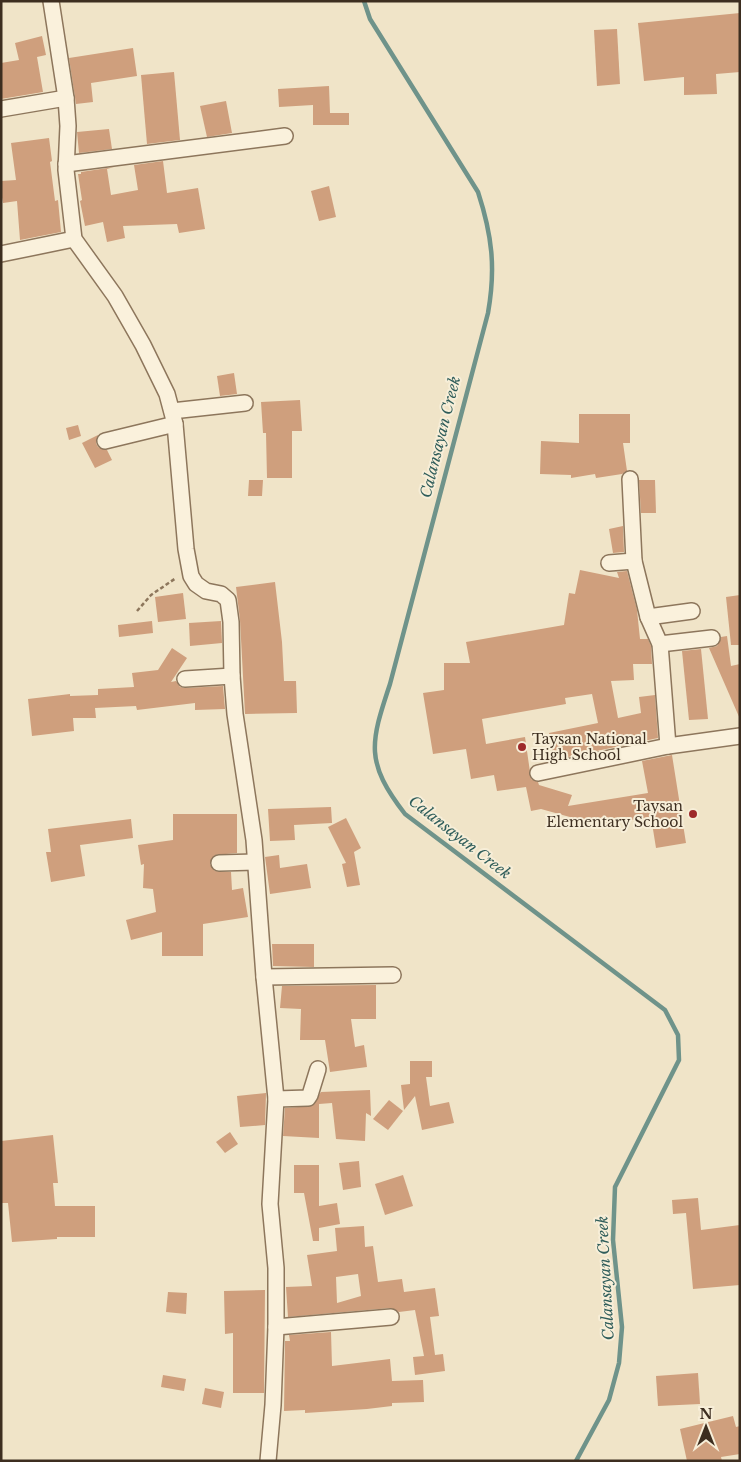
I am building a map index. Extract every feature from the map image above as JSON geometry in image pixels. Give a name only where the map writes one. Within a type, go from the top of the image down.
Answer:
[{"type":"street","points":[[51,1],[66,98],[68,126],[66,164],[74,239],[115,296],[139,337],[167,394],[174,417],[189,568],[196,584],[206,591],[221,594],[228,600],[232,622],[232,676],[255,862],[276,1099],[270,1204],[276,1268],[276,1326],[268,1461]]},
{"type":"street","points":[[1,109],[66,98]]},
{"type":"street","points":[[66,164],[286,136]]},
{"type":"street","points":[[1,254],[74,239]]},
{"type":"street","points":[[105,441],[174,417],[245,403]]},
{"type":"street","points":[[630,479],[634,561],[648,617],[660,644],[668,746]]},
{"type":"street","points":[[610,563],[634,561]]},
{"type":"street","points":[[648,617],[692,611]]},
{"type":"street","points":[[660,644],[712,638]]},
{"type":"street","points":[[185,679],[232,676]]},
{"type":"street","points":[[538,773],[668,746],[740,736]]},
{"type":"street","points":[[219,863],[255,862]]},
{"type":"street","points":[[264,977],[394,975]]},
{"type":"street","points":[[276,1099],[308,1098],[318,1069]]},
{"type":"street","points":[[276,1326],[391,1317]]},
{"type":"path","points":[[136,611],[151,594],[189,568]]},
{"type":"building","points":[[740,13],[740,72],[716,74],[717,94],[684,95],[684,77],[644,81],[638,23]]},
{"type":"building","points":[[617,29],[620,84],[597,86],[594,30]]},
{"type":"building","points":[[42,36],[46,55],[37,57],[43,92],[1,99],[1,63],[19,60],[15,43]]},
{"type":"building","points":[[133,48],[137,76],[91,83],[93,102],[76,104],[69,58]]},
{"type":"building","points":[[174,72],[180,140],[147,144],[141,75]]},
{"type":"building","points":[[329,86],[330,113],[349,113],[349,125],[313,125],[313,105],[279,107],[278,89]]},
{"type":"building","points":[[226,101],[232,133],[207,137],[200,106]]},
{"type":"building","points":[[109,129],[112,149],[79,153],[77,132]]},
{"type":"building","points":[[49,138],[52,161],[50,162],[55,201],[58,200],[61,232],[20,240],[17,201],[3,203],[1,192],[1,181],[16,180],[11,143]]},
{"type":"building","points":[[163,161],[167,193],[198,188],[205,229],[179,233],[177,224],[123,226],[125,238],[107,242],[103,222],[85,226],[80,201],[82,200],[78,174],[114,167],[107,169],[111,195],[138,190],[134,165]]},
{"type":"building","points":[[329,186],[336,217],[319,221],[311,191]]},
{"type":"building","points":[[234,373],[237,394],[220,396],[217,376]]},
{"type":"building","points":[[300,400],[302,431],[292,431],[292,478],[267,478],[266,433],[263,433],[261,402]]},
{"type":"building","points":[[579,414],[630,414],[630,443],[623,443],[627,471],[622,474],[596,478],[595,474],[571,478],[571,475],[540,474],[541,441],[579,443]]},
{"type":"building","points":[[78,425],[81,436],[69,440],[66,428]]},
{"type":"building","points":[[98,435],[96,443],[98,447],[107,450],[112,460],[95,468],[82,443]]},
{"type":"building","points":[[249,480],[263,480],[262,496],[248,496]]},
{"type":"building","points":[[639,480],[655,480],[656,513],[641,513]]},
{"type":"building","points":[[623,526],[624,552],[613,553],[609,529]]},
{"type":"building","points":[[580,570],[619,578],[617,572],[627,571],[637,610],[640,639],[648,639],[651,646],[652,664],[633,664],[634,680],[611,681],[618,718],[641,713],[639,697],[655,695],[658,738],[554,760],[549,733],[598,723],[592,694],[565,698],[566,704],[482,719],[486,744],[525,737],[531,779],[538,782],[539,785],[572,795],[568,806],[648,793],[642,761],[672,755],[686,843],[656,848],[651,817],[578,828],[577,819],[541,809],[531,811],[526,787],[497,791],[494,775],[471,779],[466,749],[433,754],[423,693],[444,690],[444,663],[470,663],[466,642],[564,625],[569,593],[575,594]]},
{"type":"building","points":[[275,582],[282,642],[284,681],[296,681],[297,713],[245,714],[240,620],[236,587]]},
{"type":"building","points":[[183,593],[186,619],[158,622],[155,597]]},
{"type":"building","points":[[740,595],[740,645],[731,645],[726,597]]},
{"type":"building","points":[[152,621],[153,633],[119,637],[118,625]]},
{"type":"building","points":[[221,621],[222,643],[190,646],[189,623]]},
{"type":"building","points":[[727,636],[731,666],[740,664],[740,719],[709,648],[717,646],[721,637]]},
{"type":"building","points":[[172,648],[187,658],[171,682],[176,681],[180,687],[185,688],[223,686],[225,709],[195,710],[195,703],[137,710],[136,706],[95,708],[96,718],[73,718],[74,731],[32,736],[28,699],[70,694],[70,696],[98,695],[98,689],[134,687],[132,673],[158,670]]},
{"type":"building","points":[[701,649],[708,719],[689,720],[682,651]]},
{"type":"building","points":[[331,807],[332,823],[294,825],[295,840],[270,841],[268,809]]},
{"type":"building","points":[[173,814],[237,814],[237,853],[215,855],[210,864],[215,871],[231,872],[232,890],[243,888],[248,917],[203,924],[203,956],[162,956],[162,932],[131,940],[126,920],[156,912],[153,889],[143,888],[144,864],[141,865],[138,845],[173,840]]},
{"type":"building","points":[[346,818],[361,848],[354,852],[360,885],[347,887],[342,864],[346,863],[328,827]]},
{"type":"building","points":[[131,819],[133,838],[80,845],[85,876],[51,882],[46,852],[51,852],[48,829]]},
{"type":"building","points":[[279,855],[280,868],[307,864],[311,888],[270,894],[265,857]]},
{"type":"building","points":[[272,944],[314,944],[314,967],[273,966]]},
{"type":"building","points":[[376,985],[376,1019],[351,1019],[355,1047],[364,1045],[367,1067],[330,1072],[325,1040],[300,1040],[301,1009],[280,1008],[282,986]]},
{"type":"building","points":[[410,1061],[432,1061],[432,1077],[426,1077],[430,1106],[449,1102],[454,1123],[422,1130],[415,1096],[404,1110],[401,1085],[410,1084]]},
{"type":"building","points":[[370,1090],[371,1116],[366,1113],[365,1141],[336,1139],[332,1103],[319,1104],[319,1138],[283,1136],[285,1108],[312,1106],[321,1092]]},
{"type":"building","points":[[266,1093],[265,1125],[240,1127],[237,1096]]},
{"type":"building","points":[[389,1100],[403,1111],[388,1130],[373,1119]]},
{"type":"building","points":[[230,1132],[238,1144],[225,1153],[216,1142]]},
{"type":"building","points":[[53,1135],[58,1183],[53,1183],[55,1206],[95,1206],[95,1237],[57,1237],[57,1239],[12,1242],[8,1203],[1,1203],[1,1141]]},
{"type":"building","points":[[359,1161],[361,1187],[343,1190],[339,1163]]},
{"type":"building","points":[[294,1165],[319,1165],[319,1206],[337,1203],[340,1224],[319,1228],[319,1241],[313,1241],[304,1193],[294,1193]]},
{"type":"building","points":[[403,1175],[413,1206],[385,1215],[375,1184]]},
{"type":"building","points":[[698,1198],[701,1230],[740,1225],[740,1285],[693,1289],[686,1213],[673,1214],[672,1200]]},
{"type":"building","points":[[364,1226],[365,1247],[373,1246],[378,1282],[402,1279],[404,1292],[435,1288],[439,1316],[430,1317],[435,1355],[443,1354],[445,1371],[415,1375],[413,1357],[424,1356],[415,1310],[399,1312],[390,1308],[288,1317],[286,1287],[312,1286],[307,1255],[337,1251],[335,1228]],"holes":[[[358,1274],[361,1296],[337,1303],[336,1277]]]},
{"type":"building","points":[[265,1290],[264,1393],[233,1393],[233,1333],[225,1334],[224,1291]]},
{"type":"building","points":[[168,1292],[187,1293],[186,1314],[166,1312]]},
{"type":"building","points":[[331,1332],[332,1366],[390,1359],[392,1381],[423,1380],[424,1402],[392,1403],[392,1406],[367,1409],[305,1413],[305,1410],[284,1411],[285,1341],[290,1341],[289,1335]]},
{"type":"building","points":[[698,1373],[700,1404],[658,1406],[656,1376]]},
{"type":"building","points":[[163,1375],[186,1379],[184,1391],[161,1387]]},
{"type":"building","points":[[205,1388],[224,1392],[221,1408],[202,1404]]},
{"type":"building","points":[[733,1416],[736,1427],[740,1426],[740,1454],[721,1457],[722,1461],[687,1461],[680,1429]]},
{"type":"waterway","name":"Calansayan Creek","points":[[364,1],[370,19],[478,192],[487,223],[492,266],[488,313],[390,684],[378,722],[375,738],[377,766],[392,796],[405,814],[665,1010],[678,1035],[679,1060],[615,1187],[613,1240],[622,1327],[619,1363],[609,1400],[576,1461]]},
{"type":"place","name":"Taysan National High School","points":[[522,747]]},
{"type":"place","name":"Taysan Elementary School","points":[[693,814]]}]
